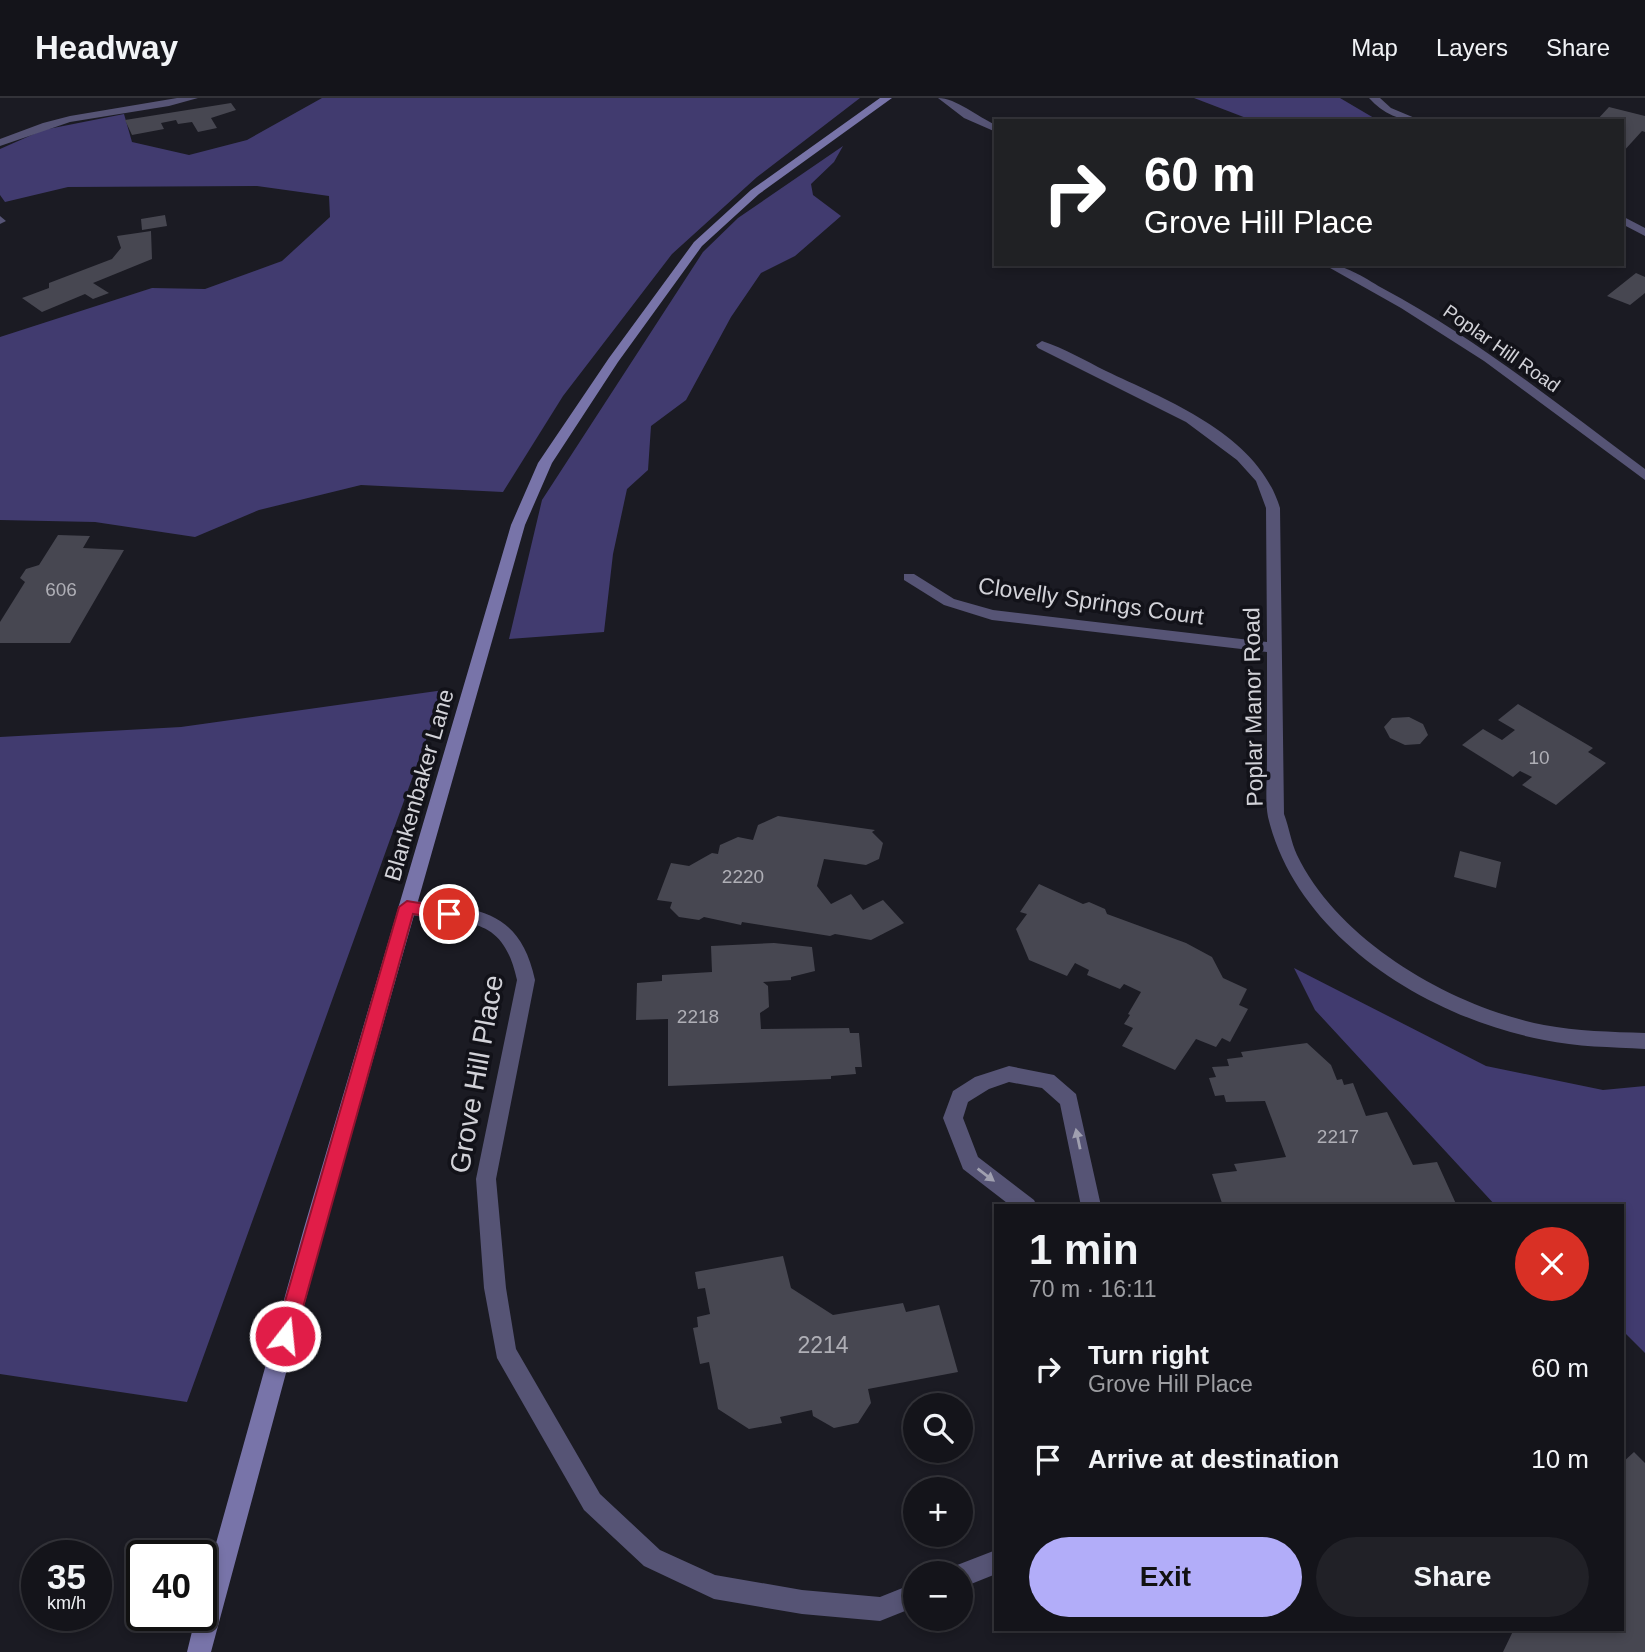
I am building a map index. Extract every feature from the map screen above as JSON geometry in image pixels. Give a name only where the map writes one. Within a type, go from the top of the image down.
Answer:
[{"type":"street","points":[[0,142],[23,131],[56,123],[193,98]]},
{"type":"street","name":"Blankenbaker Lane","points":[[199,1652],[238,1502],[518,525],[545,463],[613,360],[704,237],[755,192],[887,98]]},
{"type":"street","points":[[943,98],[968,116],[994,128]]},
{"type":"street","points":[[1374,98],[1387,110],[1412,119]]},
{"type":"street","points":[[1624,220],[1645,233]]},
{"type":"street","name":"Poplar Hill Road","points":[[1333,266],[1405,304],[1488,358],[1645,476]]},
{"type":"street","name":"Poplar Manor Road","points":[[1042,345],[1211,431],[1237,450],[1263,480],[1273,508],[1276,814],[1289,858],[1315,898],[1345,933],[1398,973],[1459,1006],[1530,1030],[1598,1039],[1645,1041]]},
{"type":"street","name":"Clovelly Springs Court","points":[[909,577],[949,602],[992,615],[1275,648]]},
{"type":"street","name":"Grove Hill Place","points":[[407,907],[491,920],[516,940],[524,958],[526,980],[486,1179],[495,1288],[505,1352],[592,1502],[652,1558],[714,1587],[802,1602],[880,1609],[903,1600]]},
{"type":"street","points":[[1024,1204],[970,1163],[953,1118],[960,1097],[982,1083],[1009,1074],[1047,1082],[1069,1100],[1091,1204]]},
{"type":"street","points":[[973,1571],[994,1563]]},
{"type":"shaded area","points":[[322,98],[860,98],[757,177],[672,254],[563,396],[503,492],[361,485],[259,510],[195,537],[95,522],[0,520],[0,337],[152,288],[205,289],[282,261],[330,217],[329,196],[257,186],[68,187],[5,202],[0,195],[0,149],[43,130],[124,114],[132,142],[189,155],[247,140]]},
{"type":"shaded area","points":[[1194,98],[1340,98],[1376,119],[1249,119]]},
{"type":"shaded area","points":[[843,146],[834,162],[811,184],[813,195],[841,216],[795,256],[761,273],[731,317],[686,400],[651,426],[648,470],[627,489],[613,554],[604,632],[509,639],[542,500],[703,252],[738,218]]},
{"type":"shaded area","points":[[444,690],[187,1402],[0,1374],[0,737],[181,727]]},
{"type":"shaded area","points":[[1294,968],[1486,1066],[1603,1090],[1645,1086],[1645,1353],[1624,1332],[1624,1204],[1494,1204],[1315,1010]]},
{"type":"building","points":[[231,103],[236,110],[211,118],[217,128],[198,132],[192,122],[178,124],[176,120],[161,123],[164,129],[132,135],[125,120]]},
{"type":"building","points":[[1609,107],[1645,116],[1645,132],[1642,131],[1624,151],[1624,119],[1598,119]]},
{"type":"building","points":[[165,215],[167,226],[142,230],[141,219]]},
{"type":"building","points":[[151,231],[152,259],[93,283],[109,293],[93,299],[85,294],[42,312],[22,298],[49,288],[49,283],[112,259],[121,248],[117,236]]},
{"type":"building","points":[[1636,273],[1645,277],[1645,293],[1630,305],[1607,296]]},
{"type":"building","points":[[58,535],[90,536],[83,548],[124,550],[70,643],[0,643],[0,622],[25,582],[20,578],[26,569],[39,565]]},
{"type":"building","points":[[1518,704],[1593,748],[1588,752],[1606,763],[1556,805],[1522,785],[1532,777],[1520,771],[1513,777],[1462,745],[1483,729],[1502,740],[1515,730],[1498,720]]},
{"type":"building","points":[[1409,717],[1423,724],[1428,735],[1420,744],[1405,745],[1390,738],[1384,727],[1392,718]]},
{"type":"building","points":[[778,816],[875,830],[872,832],[883,843],[879,859],[866,865],[824,859],[817,886],[831,904],[851,894],[863,910],[883,900],[904,923],[871,940],[742,922],[741,925],[704,917],[699,920],[679,917],[670,908],[672,902],[657,900],[671,863],[689,866],[712,853],[718,854],[720,845],[738,837],[753,840],[758,825]]},
{"type":"building","points":[[1460,851],[1501,862],[1496,888],[1454,877]]},
{"type":"building","points":[[1039,884],[1083,904],[1089,902],[1105,909],[1107,914],[1186,943],[1212,957],[1223,978],[1247,989],[1239,1005],[1248,1009],[1230,1042],[1222,1038],[1216,1047],[1196,1039],[1175,1070],[1122,1046],[1133,1028],[1124,1024],[1141,992],[1124,984],[1120,989],[1087,975],[1089,970],[1075,963],[1067,976],[1029,960],[1016,929],[1027,914],[1020,912]]},
{"type":"building","points":[[774,943],[812,947],[815,971],[791,977],[791,980],[763,982],[768,986],[769,1007],[760,1013],[761,1029],[849,1028],[850,1033],[859,1033],[862,1067],[855,1067],[856,1074],[831,1076],[831,1079],[668,1086],[668,1019],[636,1020],[637,983],[662,981],[662,975],[712,972],[711,946]]},
{"type":"building","points":[[1307,1043],[1331,1065],[1337,1080],[1342,1079],[1344,1085],[1353,1083],[1366,1116],[1387,1112],[1413,1165],[1437,1162],[1456,1204],[1222,1204],[1212,1174],[1237,1171],[1234,1164],[1286,1157],[1265,1101],[1226,1102],[1224,1095],[1215,1096],[1209,1078],[1216,1077],[1212,1067],[1229,1066],[1227,1059],[1243,1057],[1241,1052]]},
{"type":"building","points":[[783,1256],[791,1288],[833,1315],[903,1303],[906,1312],[939,1305],[958,1372],[868,1389],[871,1403],[858,1423],[834,1428],[813,1416],[812,1410],[780,1417],[782,1423],[749,1429],[718,1409],[709,1362],[700,1364],[693,1328],[698,1327],[697,1317],[710,1314],[705,1288],[698,1289],[695,1272]]},
{"type":"building","points":[[1634,1452],[1645,1463],[1645,1652],[1503,1652],[1513,1631],[1624,1631],[1624,1461]]},
{"type":"route","points":[[285,1336],[407,907],[449,914]]}]
